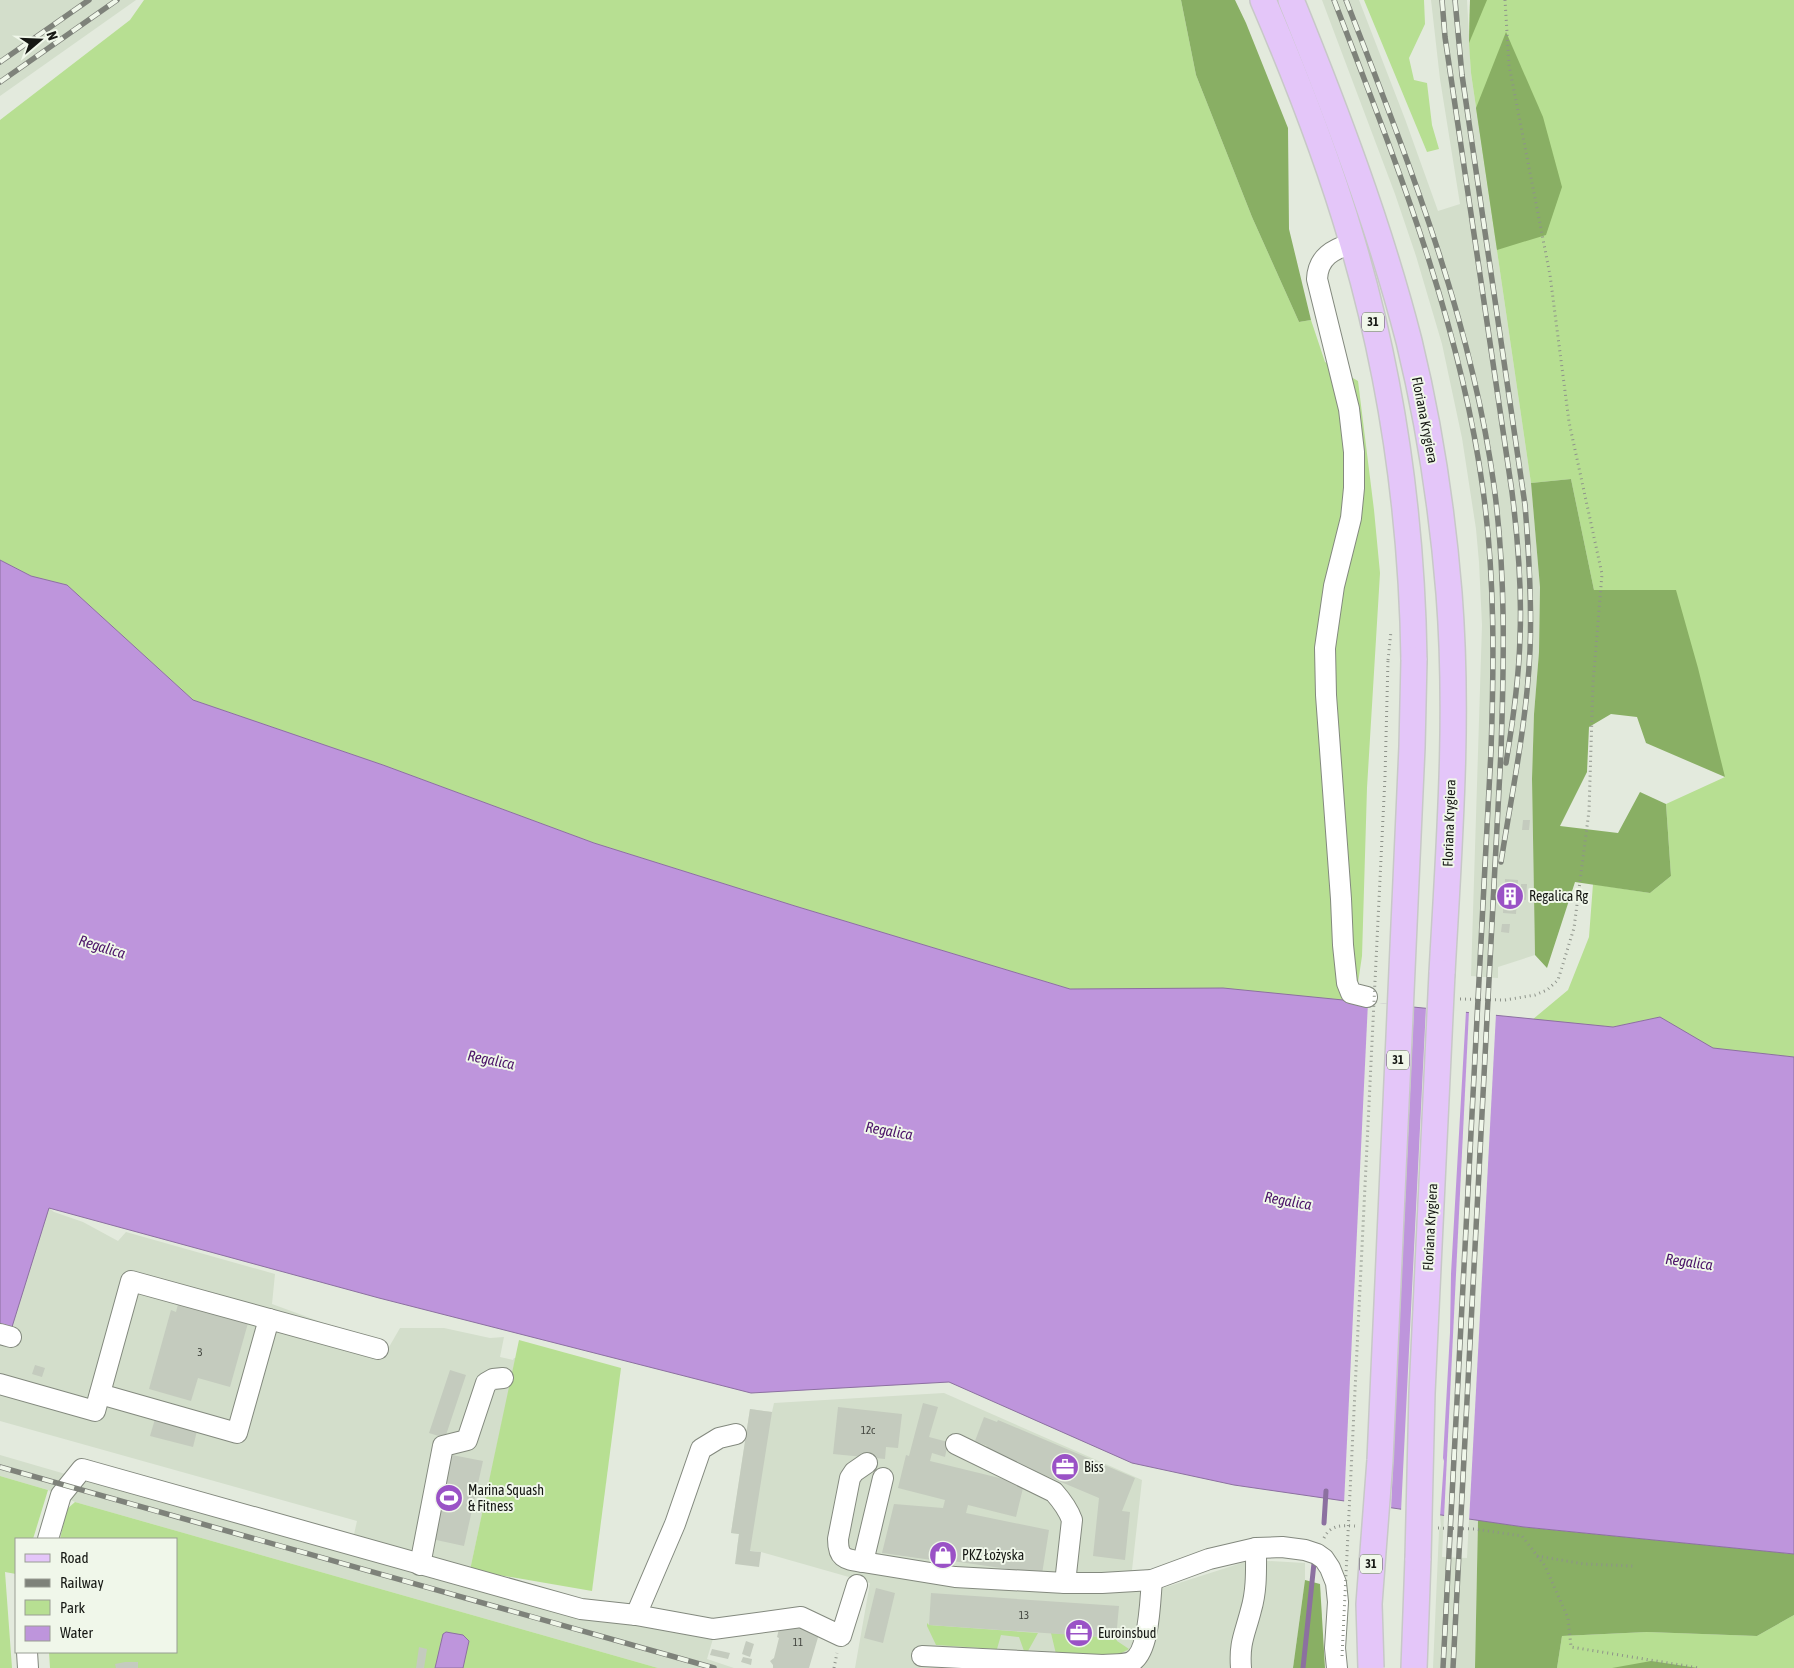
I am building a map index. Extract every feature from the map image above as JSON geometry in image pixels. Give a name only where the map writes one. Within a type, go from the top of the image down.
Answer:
[{"type":"main road","name":"31","points":[[1263,0],[1316,134],[1353,243],[1378,343],[1398,451],[1410,566],[1414,660],[1412,756],[1380,1440],[1369,1604],[1371,1668]]},
{"type":"main road","name":"Floriana Krygiera","points":[[1291,0],[1335,112],[1384,250],[1409,342],[1436,477],[1449,593],[1453,682],[1452,755],[1422,1393],[1414,1668]]},
{"type":"street","points":[[1353,243],[1336,248],[1326,256],[1320,265],[1317,279],[1349,409],[1353,443],[1354,488],[1351,518],[1333,595],[1325,648],[1326,696],[1347,983],[1351,993],[1372,997]]},
{"type":"street","points":[[0,1384],[95,1411],[131,1280],[378,1349]]},
{"type":"street","points":[[100,1394],[237,1433],[269,1319]]},
{"type":"street","points":[[420,1565],[443,1446],[467,1440],[486,1383],[493,1379],[503,1378]]},
{"type":"street","points":[[636,1615],[675,1524],[701,1448],[719,1438],[736,1434]]},
{"type":"street","points":[[956,1444],[1054,1492],[1062,1501],[1072,1520],[1065,1583]]},
{"type":"street","points":[[867,1463],[854,1472],[850,1478],[838,1539],[838,1549],[847,1560],[954,1577],[1102,1583],[1152,1580],[1209,1559],[1256,1548],[1282,1547],[1305,1550],[1317,1554],[1324,1560],[1330,1568],[1336,1583],[1338,1602],[1335,1648],[1339,1662]]},
{"type":"street","points":[[48,1538],[61,1495],[82,1469],[581,1609],[636,1615],[713,1629],[801,1617],[841,1636],[857,1585]]},
{"type":"street","points":[[863,1562],[883,1478]]},
{"type":"street","points":[[1241,1668],[1241,1641],[1251,1612],[1256,1584],[1256,1548]]},
{"type":"street","points":[[922,1656],[1104,1665],[1132,1662],[1138,1657],[1145,1642],[1152,1580]]},
{"type":"street","points":[[27,1653],[28,1668]]},
{"type":"path","points":[[1456,999],[1505,1000],[1536,995],[1548,990],[1558,980],[1574,928],[1589,810],[1593,683],[1602,574],[1569,422],[1550,275],[1508,65],[1505,0]]},
{"type":"path","points":[[1339,1662],[1385,777],[1388,660]]},
{"type":"path","points":[[1522,1536],[1545,1566],[1568,1618],[1571,1647],[1699,1668]]},
{"type":"path","points":[[1537,1556],[1584,1564],[1633,1566]]},
{"type":"shaded area","points":[[0,0],[136,0],[0,96]]},
{"type":"shaded area","points":[[1322,0],[1359,0],[1438,211],[1460,204],[1440,79],[1431,0],[1467,0],[1471,73],[1531,483],[1540,587],[1539,652],[1534,714],[1532,779],[1535,955],[1498,967],[1498,978],[1471,976],[1482,625],[1476,529],[1462,438],[1442,344],[1416,256],[1395,194]]},
{"type":"shaded area","points":[[45,1205],[54,1212],[83,1222],[118,1241],[126,1232],[275,1274],[272,1304],[389,1347],[400,1328],[444,1328],[490,1338],[504,1337],[500,1357],[513,1360],[516,1358],[470,1570],[353,1539],[357,1521],[0,1421],[0,1206]]},
{"type":"shaded area","points":[[944,1393],[1142,1480],[1132,1570],[1160,1589],[1251,1560],[1305,1563],[1305,1580],[1293,1668],[855,1668],[870,1583],[761,1552],[737,1549],[739,1534],[731,1533],[750,1409],[772,1412],[774,1403]]},
{"type":"shaded area","points":[[0,1455],[62,1473],[715,1632],[707,1659],[734,1668],[658,1668],[75,1502],[48,1490],[0,1476]]},
{"type":"shaded area","points":[[1440,1515],[1444,1515],[1442,1557],[1467,1558],[1469,1519],[1478,1520],[1475,1668],[1433,1668],[1439,1531],[1441,1526]]},
{"type":"green space","points":[[144,0],[1181,0],[1196,75],[1252,217],[1299,322],[1311,320],[1325,362],[1358,381],[1380,573],[1367,788],[1362,956],[1355,1003],[1234,990],[1070,989],[594,843],[383,765],[193,700],[67,585],[31,576],[0,560],[0,120],[130,20]]},
{"type":"green space","points":[[1181,0],[1235,0],[1246,23],[1288,128],[1289,229],[1311,320],[1299,322],[1252,217],[1196,75]]},
{"type":"green space","points":[[1364,0],[1424,0],[1425,24],[1409,58],[1414,80],[1427,83],[1432,125],[1439,149],[1427,152]]},
{"type":"green space","points":[[1470,0],[1794,0],[1794,1057],[1713,1049],[1660,1017],[1613,1027],[1532,1020],[1568,990],[1589,937],[1593,884],[1650,893],[1671,876],[1666,804],[1725,777],[1594,590],[1571,479],[1531,483],[1471,73],[1469,43]]},
{"type":"green space","points":[[1470,0],[1487,0],[1469,43]]},
{"type":"green space","points":[[1506,32],[1543,117],[1562,187],[1546,235],[1497,250],[1476,108]]},
{"type":"green space","points":[[1571,479],[1594,590],[1676,590],[1698,668],[1725,777],[1646,743],[1637,717],[1611,714],[1589,727],[1587,772],[1560,826],[1618,833],[1640,792],[1666,804],[1671,876],[1650,893],[1575,882],[1547,968],[1535,955],[1532,779],[1534,714],[1539,652],[1540,587],[1531,483]]},
{"type":"green space","points":[[519,1340],[621,1368],[592,1591],[470,1570]]},
{"type":"green space","points":[[0,1476],[48,1490],[33,1538],[15,1538],[15,1574],[5,1572],[12,1668],[0,1668]]},
{"type":"green space","points":[[75,1502],[658,1668],[50,1668],[49,1653],[178,1653],[178,1538],[60,1538],[67,1509]]},
{"type":"green space","points":[[1478,1520],[1524,1527],[1794,1554],[1794,1615],[1757,1636],[1647,1632],[1562,1636],[1557,1668],[1475,1668]]},
{"type":"green space","points":[[1305,1580],[1320,1584],[1325,1668],[1293,1668]]},
{"type":"green space","points":[[1794,1615],[1794,1668],[1557,1668],[1562,1636],[1647,1632],[1757,1636]]},
{"type":"green space","points":[[927,1623],[929,1625],[1038,1633],[1028,1651],[1024,1651],[1019,1637],[1001,1635],[997,1649],[936,1645]]},
{"type":"green space","points":[[1051,1633],[1116,1638],[1117,1641],[1129,1649],[1116,1656],[1056,1654]]},
{"type":"green space","points":[[1651,1661],[1698,1668],[1612,1668]]},
{"type":"water","name":"Regalica","points":[[0,560],[31,576],[67,585],[193,700],[383,765],[594,843],[1070,989],[1223,988],[1613,1027],[1660,1017],[1713,1048],[1794,1057],[1794,1554],[1524,1527],[1234,1485],[1132,1463],[949,1382],[751,1393],[379,1298],[49,1208],[12,1327],[0,1324]]},
{"type":"water","points":[[446,1632],[463,1635],[469,1641],[463,1668],[435,1668],[443,1634]]},
{"type":"pier","points":[[1368,1002],[1414,1006],[1391,1510],[1344,1504]]},
{"type":"pier","points":[[1426,1007],[1466,1011],[1440,1517],[1401,1512]]},
{"type":"pier","points":[[1469,1011],[1496,1014],[1469,1522],[1444,1518]]},
{"type":"building","points":[[1523,820],[1530,820],[1529,830],[1522,830]]},
{"type":"building","name":"Regalica Rg","points":[[1505,879],[1518,880],[1516,914],[1503,913]]},
{"type":"building","points":[[1521,884],[1527,884],[1526,900],[1520,899]]},
{"type":"building","points":[[1502,924],[1510,924],[1509,933],[1501,932]]},
{"type":"building","points":[[178,1304],[248,1323],[230,1387],[198,1378],[191,1401],[149,1389],[171,1310],[176,1312]]},
{"type":"building","points":[[35,1365],[45,1368],[42,1377],[32,1374]]},
{"type":"building","points":[[450,1370],[466,1375],[445,1438],[429,1433]]},
{"type":"building","points":[[923,1403],[938,1407],[929,1437],[948,1442],[945,1457],[932,1453],[930,1461],[1024,1484],[1016,1517],[968,1505],[966,1513],[1049,1530],[1042,1574],[882,1553],[894,1504],[943,1508],[945,1500],[898,1488],[906,1455],[909,1456]]},
{"type":"building","points":[[838,1407],[902,1414],[898,1448],[886,1447],[885,1459],[833,1454]]},
{"type":"building","points":[[750,1409],[772,1412],[750,1551],[761,1552],[759,1567],[735,1564],[739,1534],[731,1533]]},
{"type":"building","points":[[984,1417],[997,1422],[998,1420],[1135,1478],[1122,1511],[1130,1512],[1125,1560],[1093,1556],[1099,1498],[985,1450],[987,1446],[975,1441]]},
{"type":"building","points":[[155,1419],[197,1431],[193,1447],[150,1436]]},
{"type":"building","points":[[447,1454],[483,1461],[464,1546],[427,1538]]},
{"type":"building","points":[[876,1588],[895,1593],[883,1643],[864,1638]]},
{"type":"building","points":[[931,1593],[1119,1606],[1116,1638],[929,1625]]},
{"type":"building","points":[[781,1621],[802,1626],[802,1629],[819,1634],[809,1668],[773,1668],[770,1661],[774,1658]]},
{"type":"building","points":[[746,1641],[754,1644],[750,1657],[742,1654]]},
{"type":"building","points":[[419,1647],[427,1649],[424,1668],[416,1668]]},
{"type":"building","points":[[712,1649],[730,1653],[728,1659],[710,1655]]},
{"type":"building","points":[[743,1657],[752,1659],[751,1665],[741,1662]]},
{"type":"building","points":[[138,1662],[138,1668],[116,1668],[115,1664]]},
{"type":"waterway","points":[[1324,1523],[1326,1491]]},
{"type":"waterway","points":[[1303,1668],[1314,1563]]},
{"type":"railway","points":[[0,62],[89,0]]},
{"type":"railway","points":[[0,82],[117,0]]},
{"type":"railway","points":[[1334,0],[1402,181],[1442,302],[1459,364],[1472,427],[1483,490],[1490,555],[1493,653],[1491,751],[1443,1668]]},
{"type":"railway","points":[[1346,0],[1414,179],[1453,300],[1470,361],[1484,423],[1494,486],[1501,552],[1503,651],[1501,751],[1453,1668]]},
{"type":"railway","points":[[1442,0],[1445,37],[1512,492],[1518,546],[1520,582],[1519,653],[1515,700],[1506,763]]},
{"type":"railway","points":[[1455,0],[1462,75],[1525,505],[1529,560],[1531,614],[1526,703],[1501,862]]},
{"type":"railway","points":[[0,1467],[714,1668]]},
{"type":"place","name":"Regalica Rg","points":[[1510,896]]},
{"type":"place","name":"Biss","points":[[1065,1467]]},
{"type":"place","name":"Marina Squash & Fitness","points":[[449,1498]]},
{"type":"place","name":"PKZ Łożyska","points":[[943,1555]]},
{"type":"place","name":"Euroinsbud","points":[[1079,1633]]}]
